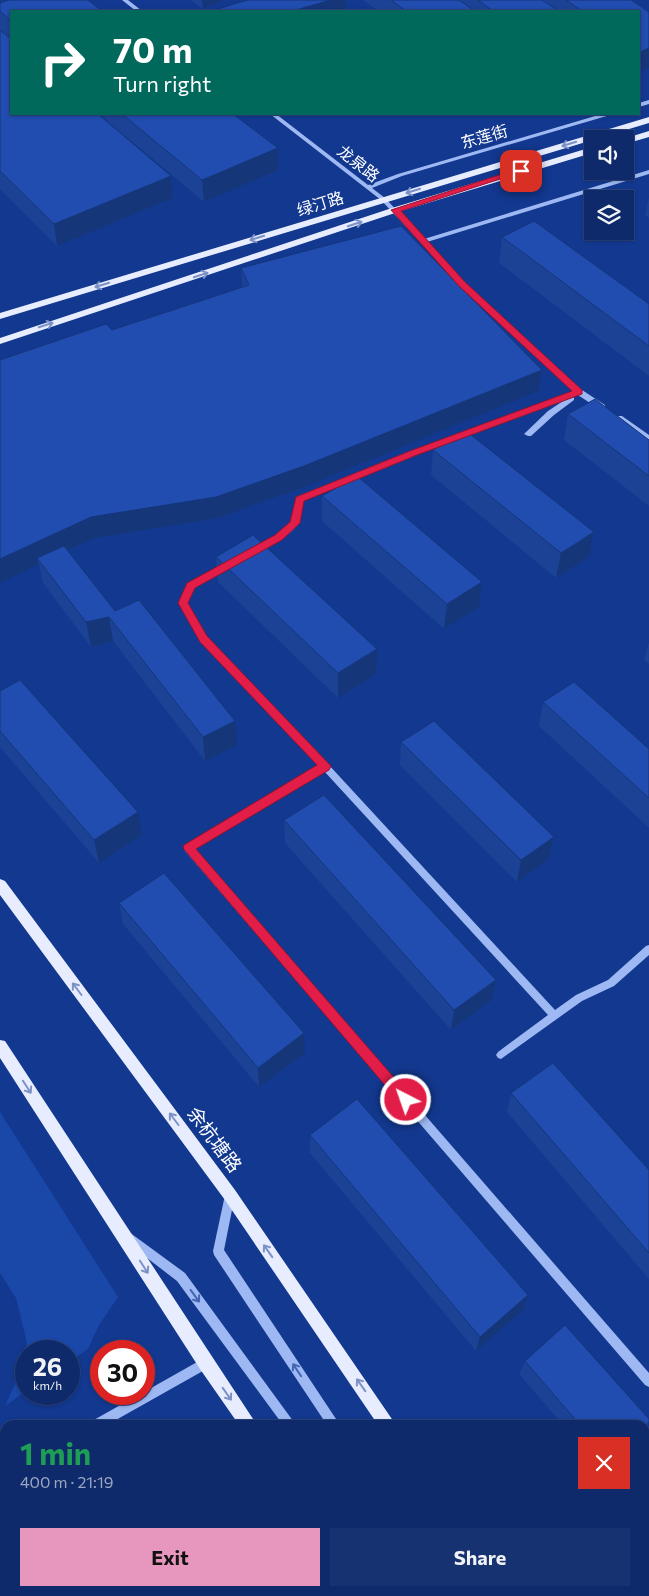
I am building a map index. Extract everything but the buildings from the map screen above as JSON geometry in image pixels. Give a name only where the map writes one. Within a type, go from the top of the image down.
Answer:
[{"type":"main road","name":"绿汀路","points":[[0,316],[649,120]]},
{"type":"main road","points":[[634,138],[649,134]]},
{"type":"main road","name":"绿汀路","points":[[0,341],[395,210],[584,152]]},
{"type":"main road","name":"余杭塘路","points":[[0,885],[230,1195],[385,1420]]},
{"type":"main road","points":[[0,1046],[206,1363],[246,1420]]},
{"type":"street","points":[[125,0],[138,10]]},
{"type":"street","name":"龙泉路","points":[[274,115],[383,199],[462,284],[579,392],[649,438]]},
{"type":"street","name":"东莲街","points":[[368,187],[400,175],[605,115]]},
{"type":"street","points":[[423,241],[649,172]]},
{"type":"street","points":[[528,434],[551,412],[579,392]]},
{"type":"street","points":[[246,556],[278,538],[295,523],[299,499],[413,453],[579,392]]},
{"type":"street","points":[[238,560],[190,586],[183,603],[203,639],[325,766],[555,1016]]},
{"type":"street","points":[[325,766],[188,848],[649,1381]]},
{"type":"street","points":[[501,1055],[579,998],[611,982],[649,949]]},
{"type":"street","points":[[230,1195],[218,1251],[331,1420]]},
{"type":"street","points":[[119,1230],[181,1277],[286,1420]]},
{"type":"street","points":[[105,1420],[206,1363]]},
{"type":"shaded area","points":[[0,1112],[118,1297],[99,1325],[92,1340],[90,1340],[88,1349],[80,1354],[80,1340],[26,1340],[16,1298],[0,1273]]},
{"type":"shaded area","points":[[15,1384],[15,1399],[5,1406]]},
{"type":"route","points":[[406,1100],[188,848],[325,766],[203,639],[183,603],[190,586],[278,538],[295,523],[299,499],[413,453],[579,392],[462,284],[395,210],[521,171]]}]
